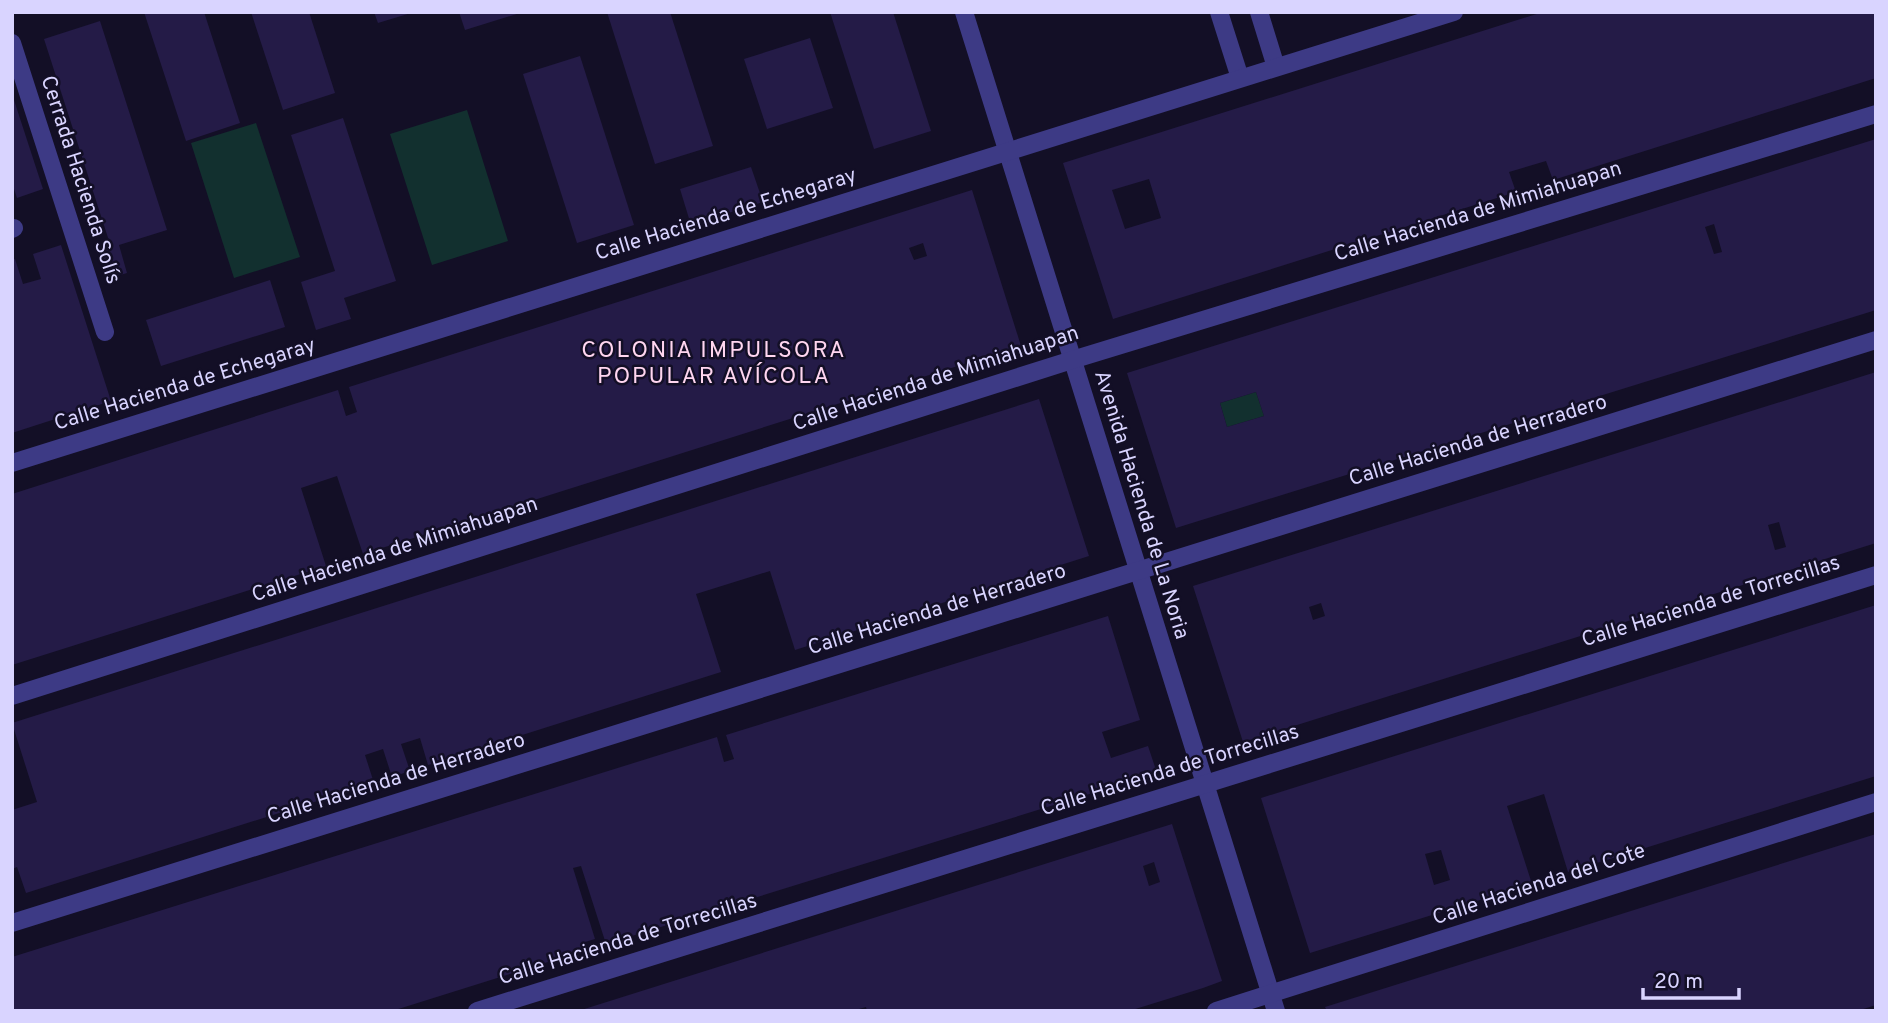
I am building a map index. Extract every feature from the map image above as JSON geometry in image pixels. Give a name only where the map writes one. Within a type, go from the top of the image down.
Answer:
[{"type":"street","name":"Avenida Hacienda de La Noria","points":[[964,12],[1273,1002]]},
{"type":"street","points":[[1219,12],[1240,78]]},
{"type":"street","points":[[1259,12],[1276,67]]},
{"type":"street","name":"Calle Hacienda de Echegaray","points":[[12,463],[1454,12]]},
{"type":"street","name":"Cerrada Hacienda Solís","points":[[12,43],[106,332]]},
{"type":"street","name":"Calle Hacienda de Mimiahuapan","points":[[12,696],[1072,360],[1876,114]]},
{"type":"street","name":"Calle Hacienda de Herradero","points":[[12,923],[1876,340]]},
{"type":"street","name":"Calle Hacienda de Torrecillas","points":[[477,1011],[1876,575]]},
{"type":"street","name":"Calle Hacienda del Cote","points":[[1216,1011],[1273,1002],[1876,802]]},
{"type":"green space","points":[[467,110],[508,241],[432,265],[390,134]]},
{"type":"green space","points":[[256,123],[300,257],[234,278],[191,143]]},
{"type":"green space","points":[[1256,392],[1264,416],[1227,427],[1220,403]]},
{"type":"building","points":[[144,12],[204,12],[240,123],[186,141]]},
{"type":"building","points":[[251,12],[309,12],[335,93],[283,110]]},
{"type":"building","points":[[374,12],[411,12],[411,13],[378,23]]},
{"type":"building","points":[[459,12],[520,12],[520,13],[465,30]]},
{"type":"building","points":[[607,12],[670,12],[713,146],[655,164]]},
{"type":"building","points":[[830,12],[893,12],[931,131],[874,149]]},
{"type":"building","points":[[1543,12],[1876,12],[1876,78],[1553,180],[1546,161],[1509,172],[1516,192],[1113,319],[1063,163]],"holes":[[[1149,179],[1161,218],[1125,229],[1112,190]]]},
{"type":"building","points":[[100,21],[167,230],[119,245],[127,273],[107,279],[99,251],[111,247],[44,39]]},
{"type":"building","points":[[810,38],[833,108],[767,129],[744,59]]},
{"type":"building","points":[[580,56],[634,225],[577,243],[523,74]]},
{"type":"building","points":[[13,97],[43,189],[17,198],[12,183]]},
{"type":"building","points":[[343,118],[396,281],[344,298],[351,319],[316,330],[301,282],[335,271],[291,135]]},
{"type":"building","points":[[1876,139],[1876,310],[1176,528],[1127,373]],"holes":[[[1714,224],[1722,252],[1714,254],[1705,227]],[[1256,392],[1264,416],[1227,427],[1220,403]]]},
{"type":"building","points":[[751,167],[763,202],[691,225],[680,189]]},
{"type":"building","points":[[972,190],[1021,346],[363,554],[337,476],[301,488],[326,566],[12,665],[12,494],[338,390],[346,416],[357,412],[349,387]],"holes":[[[923,243],[927,256],[914,260],[909,248]]]},
{"type":"building","points":[[61,245],[111,401],[12,433],[12,260],[15,259],[23,284],[41,279],[33,254]]},
{"type":"building","points":[[270,280],[285,327],[161,366],[146,320]]},
{"type":"building","points":[[1876,372],[1876,543],[1243,742],[1193,586]],"holes":[[[1779,522],[1786,547],[1775,550],[1768,525]],[[1321,603],[1325,616],[1313,620],[1309,607]]]},
{"type":"building","points":[[1039,399],[1089,556],[795,650],[770,571],[696,594],[721,672],[428,765],[420,738],[401,744],[410,771],[392,777],[383,749],[365,755],[374,783],[26,893],[17,867],[12,869],[12,810],[37,802],[12,723]]},
{"type":"building","points":[[1876,605],[1876,776],[1568,872],[1544,794],[1507,806],[1532,884],[1310,953],[1261,798]],"holes":[[[1441,850],[1450,880],[1434,885],[1425,854]]]},
{"type":"building","points":[[1108,616],[1140,720],[1102,732],[1111,758],[1148,746],[1157,773],[606,944],[581,866],[573,868],[595,939],[585,942],[583,951],[392,1011],[12,1011],[12,957],[717,737],[724,762],[734,759],[726,735]]},
{"type":"building","points":[[1172,824],[1222,981],[1129,1011],[867,1011],[866,1007],[852,1011],[578,1011]],"holes":[[[1154,862],[1160,882],[1149,886],[1143,866]]]},
{"type":"building","points":[[1876,834],[1876,1005],[1857,1011],[1327,1011],[1325,1007]]},
{"type":"district","name":"COLONIA IMPULSORA POPULAR AVÍCOLA","points":[[714,364]]}]
